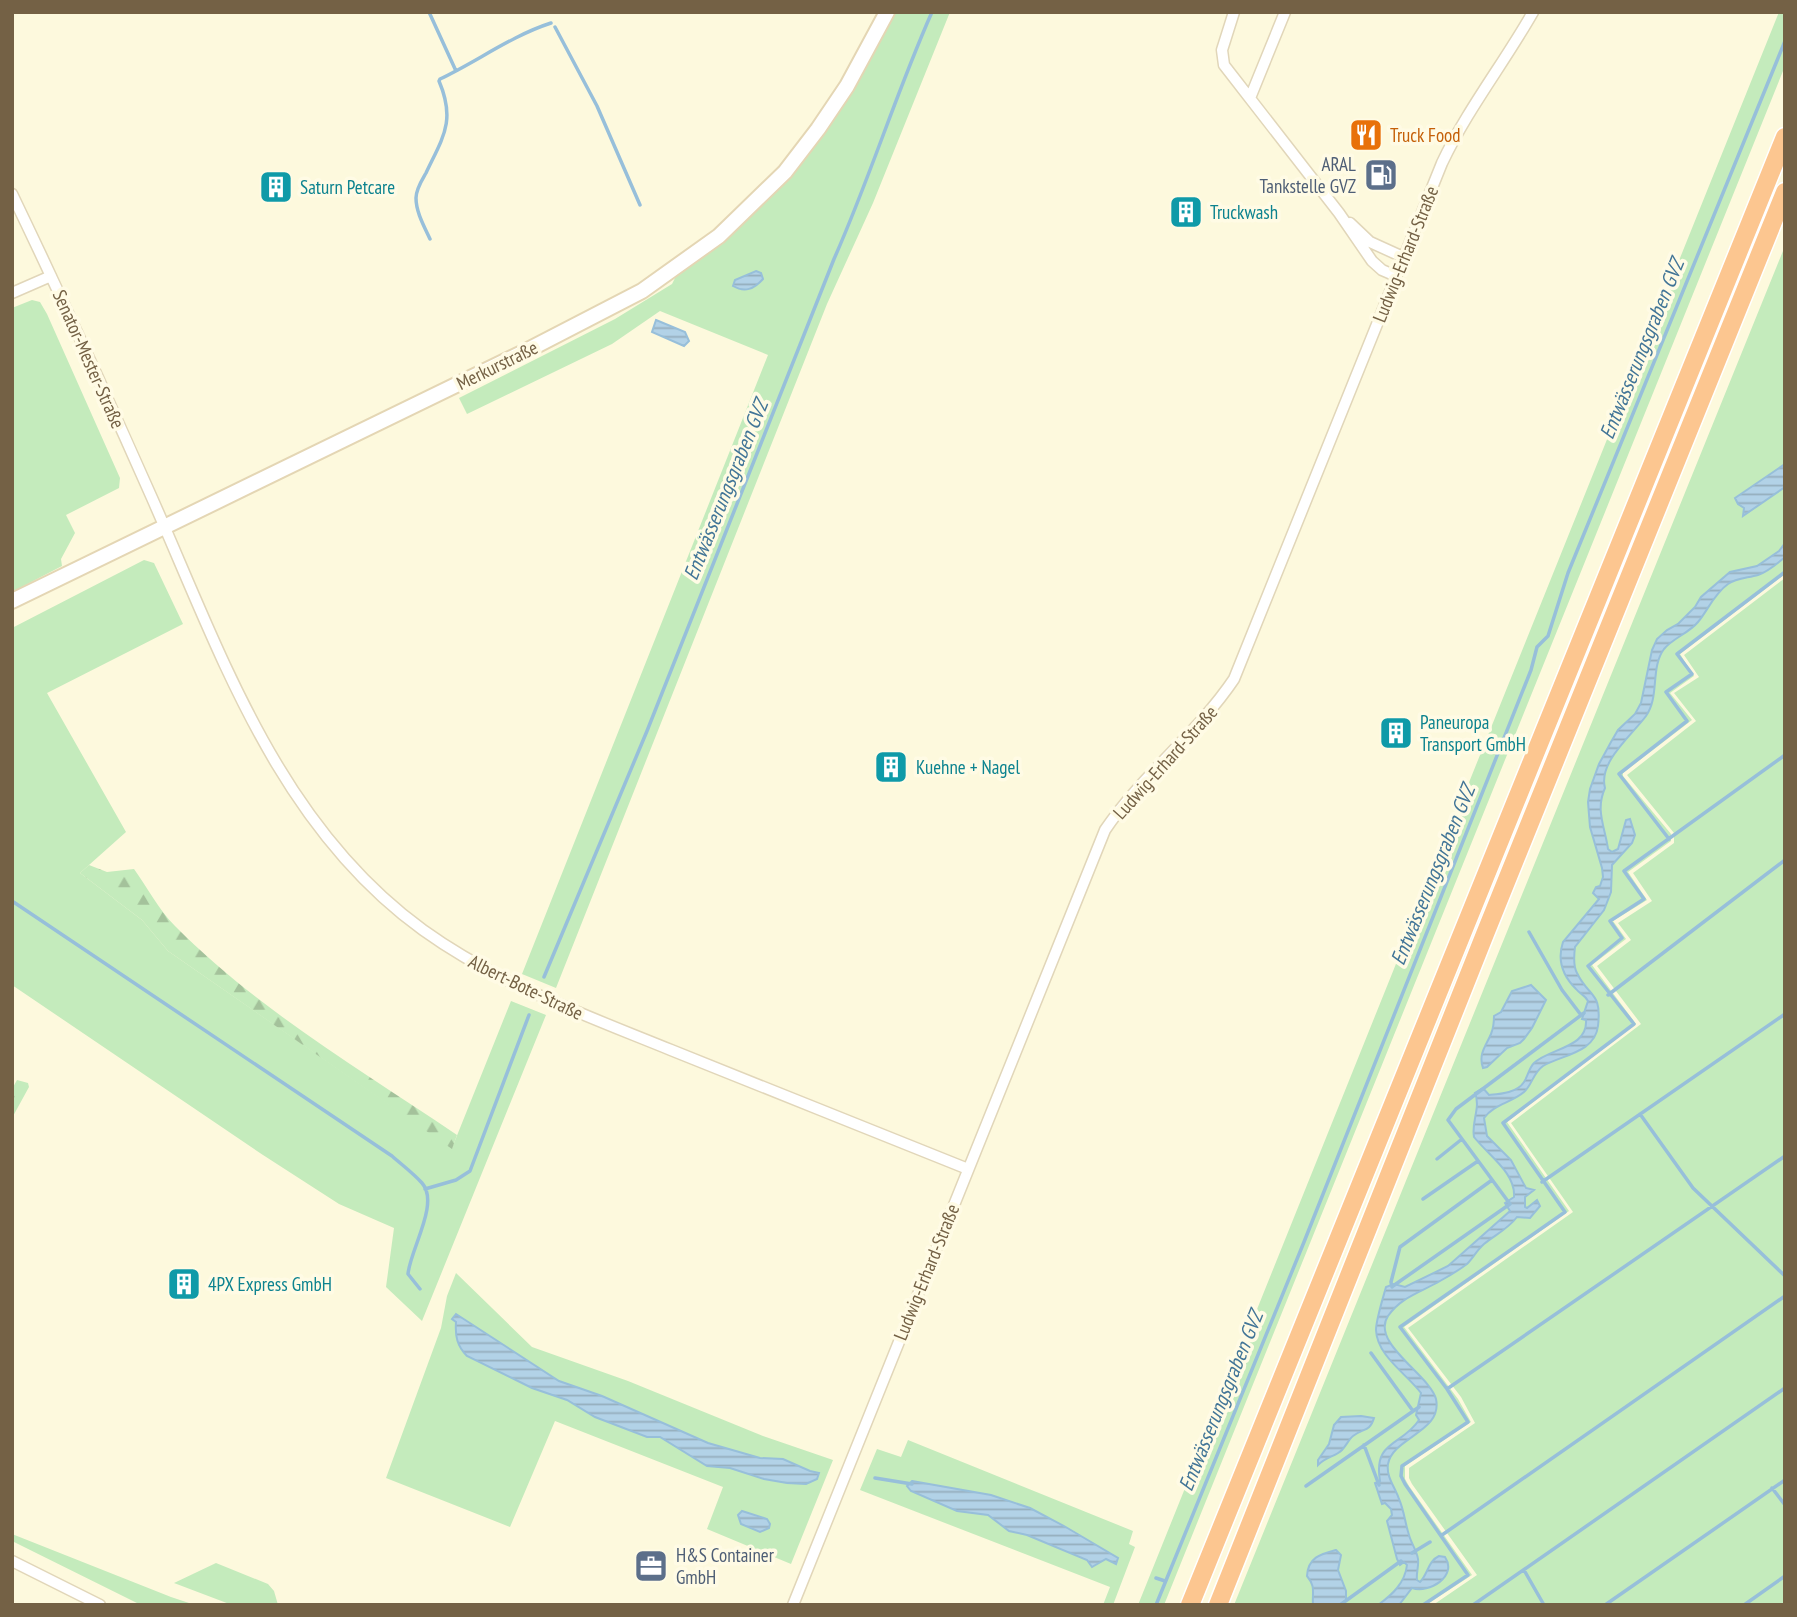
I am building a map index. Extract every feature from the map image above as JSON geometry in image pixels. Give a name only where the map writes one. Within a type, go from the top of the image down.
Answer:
[{"type":"highway","points":[[1190,1605],[1785,137]]},
{"type":"highway","points":[[1218,1605],[1785,192]]},
{"type":"street","name":"Merkurstraße","points":[[12,601],[584,323],[642,291],[719,236],[785,172],[847,86],[887,12]]},
{"type":"street","points":[[1234,12],[1222,50],[1224,65],[1339,212],[1372,261],[1382,270],[1396,276]]},
{"type":"street","points":[[1250,98],[1285,12]]},
{"type":"street","name":"Ludwig-Erhard-Straße","points":[[793,1605],[1105,830],[1124,802],[1216,705],[1234,679],[1403,257],[1459,127],[1534,12]]},
{"type":"street","name":"Senator-Mester-Straße","points":[[12,194],[164,526]]},
{"type":"street","points":[[1339,212],[1370,242],[1403,257]]},
{"type":"street","points":[[12,293],[51,276]]},
{"type":"street","name":"Albert-Bote-Straße","points":[[164,526],[233,682],[290,788],[315,824],[346,859],[376,890],[420,928],[482,968],[544,999],[968,1168]]},
{"type":"street","points":[[12,1561],[100,1605]]},
{"type":"green space","points":[[893,12],[950,12],[873,203],[827,304],[556,988],[522,974],[768,355],[660,311],[612,344],[467,414],[459,398],[615,319],[672,284],[677,274],[763,202]]},
{"type":"green space","points":[[1779,12],[1785,12],[1785,66],[1164,1605],[1138,1605]]},
{"type":"green space","points":[[1785,246],[1785,574],[1680,654],[1694,676],[1670,693],[1692,720],[1623,773],[1671,834],[1671,841],[1628,872],[1647,900],[1613,921],[1626,939],[1592,965],[1636,1024],[1507,1122],[1569,1211],[1404,1327],[1458,1399],[1471,1422],[1405,1466],[1405,1479],[1472,1575],[1426,1605],[1234,1605]]},
{"type":"green space","points":[[32,300],[40,302],[47,314],[120,478],[119,488],[66,515],[75,533],[61,559],[62,566],[12,592],[12,308]]},
{"type":"green space","points":[[144,560],[154,563],[183,624],[47,693],[126,832],[80,873],[142,920],[168,951],[452,1148],[511,1001],[546,1015],[422,1321],[386,1287],[394,1228],[339,1204],[12,985],[12,628]]},
{"type":"green space","points":[[1785,578],[1785,1605],[1433,1605],[1477,1575],[1412,1484],[1409,1468],[1475,1423],[1461,1397],[1408,1328],[1573,1212],[1511,1123],[1641,1024],[1597,966],[1631,940],[1618,923],[1652,901],[1633,873],[1674,843],[1674,833],[1627,775],[1696,721],[1674,693],[1699,677],[1684,655]]},
{"type":"green space","points":[[89,865],[107,872],[134,869],[169,920],[207,956],[240,985],[311,1037],[457,1135],[452,1149],[168,951],[142,920],[80,873]]},
{"type":"green space","points":[[17,1080],[28,1083],[29,1087],[12,1118],[12,1089]]},
{"type":"green space","points":[[456,1273],[532,1347],[628,1381],[763,1436],[833,1460],[791,1564],[707,1529],[723,1487],[555,1421],[510,1527],[386,1478],[441,1328],[447,1296]]},
{"type":"green space","points":[[908,1440],[1133,1531],[1129,1544],[1135,1547],[1113,1605],[1103,1605],[1110,1587],[860,1490],[877,1449],[901,1457]]},
{"type":"green space","points":[[12,1534],[195,1605],[141,1605],[12,1541]]},
{"type":"green space","points":[[216,1563],[268,1584],[274,1591],[278,1605],[232,1605],[174,1583]]},
{"type":"water","points":[[756,271],[761,273],[763,279],[756,285],[749,289],[733,286],[735,280]]},
{"type":"water","points":[[656,320],[685,332],[689,341],[684,346],[652,332]]},
{"type":"water","points":[[1785,464],[1785,487],[1743,516],[1744,508],[1735,498]]},
{"type":"water","points":[[1785,543],[1785,557],[1761,574],[1728,584],[1694,626],[1664,649],[1657,665],[1650,708],[1606,768],[1601,811],[1608,849],[1612,852],[1618,849],[1626,820],[1630,819],[1635,835],[1632,843],[1612,865],[1611,892],[1604,910],[1575,947],[1576,970],[1598,1006],[1596,1035],[1584,1048],[1543,1066],[1524,1092],[1484,1118],[1487,1136],[1511,1160],[1526,1188],[1534,1190],[1525,1197],[1525,1207],[1537,1200],[1540,1206],[1530,1218],[1517,1217],[1482,1246],[1467,1264],[1405,1299],[1388,1316],[1385,1326],[1387,1337],[1431,1390],[1436,1399],[1436,1410],[1425,1427],[1392,1455],[1388,1473],[1401,1503],[1417,1556],[1417,1580],[1420,1582],[1439,1556],[1445,1557],[1448,1571],[1440,1582],[1433,1586],[1412,1588],[1399,1605],[1378,1605],[1397,1588],[1407,1565],[1404,1562],[1400,1565],[1397,1559],[1387,1521],[1392,1515],[1391,1509],[1385,1503],[1382,1504],[1375,1483],[1380,1481],[1379,1468],[1385,1451],[1419,1420],[1416,1415],[1421,1393],[1387,1356],[1378,1339],[1376,1326],[1386,1287],[1394,1284],[1405,1287],[1448,1266],[1510,1211],[1505,1203],[1514,1197],[1511,1180],[1474,1137],[1477,1104],[1475,1093],[1483,1088],[1489,1095],[1517,1089],[1534,1063],[1575,1042],[1585,1029],[1586,1020],[1582,1019],[1588,1001],[1568,979],[1562,967],[1561,955],[1563,942],[1599,899],[1593,893],[1596,887],[1600,886],[1602,868],[1590,827],[1588,802],[1599,764],[1618,730],[1635,714],[1641,703],[1652,650],[1657,639],[1678,624],[1701,597],[1730,572],[1757,566],[1779,551]]},
{"type":"water","points":[[1531,985],[1546,1000],[1532,1028],[1520,1043],[1507,1048],[1483,1068],[1482,1054],[1492,1032],[1494,1016],[1501,1012],[1512,991]]},
{"type":"water","points":[[456,1314],[559,1381],[602,1396],[708,1443],[760,1458],[783,1459],[819,1473],[817,1479],[806,1484],[787,1483],[730,1468],[707,1466],[660,1437],[647,1437],[595,1417],[567,1400],[532,1388],[467,1356],[457,1341],[456,1322],[452,1319]]},
{"type":"water","points":[[1341,1417],[1374,1418],[1370,1426],[1353,1436],[1339,1452],[1318,1465],[1318,1460],[1329,1444],[1334,1425]]},
{"type":"water","points":[[912,1481],[991,1495],[1030,1508],[1118,1558],[1116,1564],[1106,1559],[1092,1567],[1087,1560],[1027,1535],[1009,1531],[988,1515],[957,1511],[911,1491],[907,1486]]},
{"type":"water","points":[[742,1511],[767,1519],[769,1528],[760,1532],[741,1524],[738,1515]]},
{"type":"water","points":[[1336,1550],[1341,1555],[1338,1570],[1346,1591],[1346,1600],[1340,1605],[1313,1605],[1313,1587],[1307,1576],[1310,1564],[1320,1555]]},
{"type":"waterway","points":[[429,12],[456,71]]},
{"type":"waterway","name":"Entwässerungsgraben GVZ","points":[[544,977],[647,731],[932,12]]},
{"type":"waterway","points":[[430,239],[419,214],[416,198],[445,129],[447,107],[440,79],[522,35],[551,23]]},
{"type":"waterway","points":[[555,27],[597,106],[640,205]]},
{"type":"waterway","name":"Entwässerungsgraben GVZ","points":[[1156,1605],[1304,1242],[1531,670],[1537,647],[1548,636],[1568,573],[1785,41]]},
{"type":"waterway","points":[[1669,839],[1619,774],[1687,721],[1666,692],[1692,674],[1677,654],[1785,572]]},
{"type":"waterway","points":[[1423,1605],[1468,1575],[1405,1484],[1401,1476],[1402,1466],[1468,1422],[1447,1389],[1400,1327],[1565,1212],[1503,1123],[1634,1024],[1588,966],[1622,938],[1610,921],[1644,899],[1624,871],[1785,755]]},
{"type":"waterway","points":[[1608,995],[1785,860]]},
{"type":"waterway","points":[[12,901],[392,1156],[415,1176],[427,1192],[428,1202],[408,1274],[420,1289]]},
{"type":"waterway","points":[[1529,932],[1562,990],[1581,1015]]},
{"type":"waterway","points":[[1510,1204],[1448,1120],[1456,1109],[1584,1013]]},
{"type":"waterway","points":[[1542,1182],[1785,1014]]},
{"type":"waterway","name":"Entwässerungsgraben GVZ","points":[[425,1189],[456,1180],[470,1171],[529,1015]]},
{"type":"waterway","points":[[1640,1114],[1693,1188],[1785,1276]]},
{"type":"waterway","points":[[1437,1159],[1462,1139]]},
{"type":"waterway","points":[[1447,1389],[1785,1156]]},
{"type":"waterway","points":[[1423,1199],[1478,1161]]},
{"type":"waterway","points":[[1392,1287],[1400,1247],[1492,1180]]},
{"type":"waterway","points":[[1393,1286],[1510,1204]]},
{"type":"waterway","points":[[1442,1535],[1785,1296]]},
{"type":"waterway","points":[[1371,1353],[1413,1411]]},
{"type":"waterway","points":[[1473,1605],[1785,1388]]},
{"type":"waterway","points":[[1306,1486],[1419,1407]]},
{"type":"waterway","points":[[1364,1445],[1379,1485]]},
{"type":"waterway","points":[[875,1478],[912,1484]]},
{"type":"waterway","points":[[1605,1605],[1785,1480]]},
{"type":"waterway","points":[[1772,1488],[1785,1505]]},
{"type":"waterway","points":[[1412,1553],[1430,1542]]},
{"type":"waterway","points":[[1340,1605],[1401,1561]]},
{"type":"waterway","points":[[1524,1570],[1544,1605]]},
{"type":"waterway","points":[[1744,1605],[1785,1576]]},
{"type":"waterway","points":[[1156,1578],[1165,1581]]},
{"type":"place","name":"Truck Food","points":[[1366,135]]},
{"type":"place","name":"ARAL Tankstelle GVZ","points":[[1381,175]]},
{"type":"place","name":"Saturn Petcare","points":[[276,187]]},
{"type":"place","name":"Truckwash","points":[[1186,212]]},
{"type":"place","name":"Paneuropa Transport GmbH","points":[[1396,733]]},
{"type":"place","name":"Kuehne + Nagel","points":[[891,767]]},
{"type":"place","name":"4PX Express GmbH","points":[[184,1284]]},
{"type":"place","name":"H&S Container GmbH","points":[[651,1566]]}]
